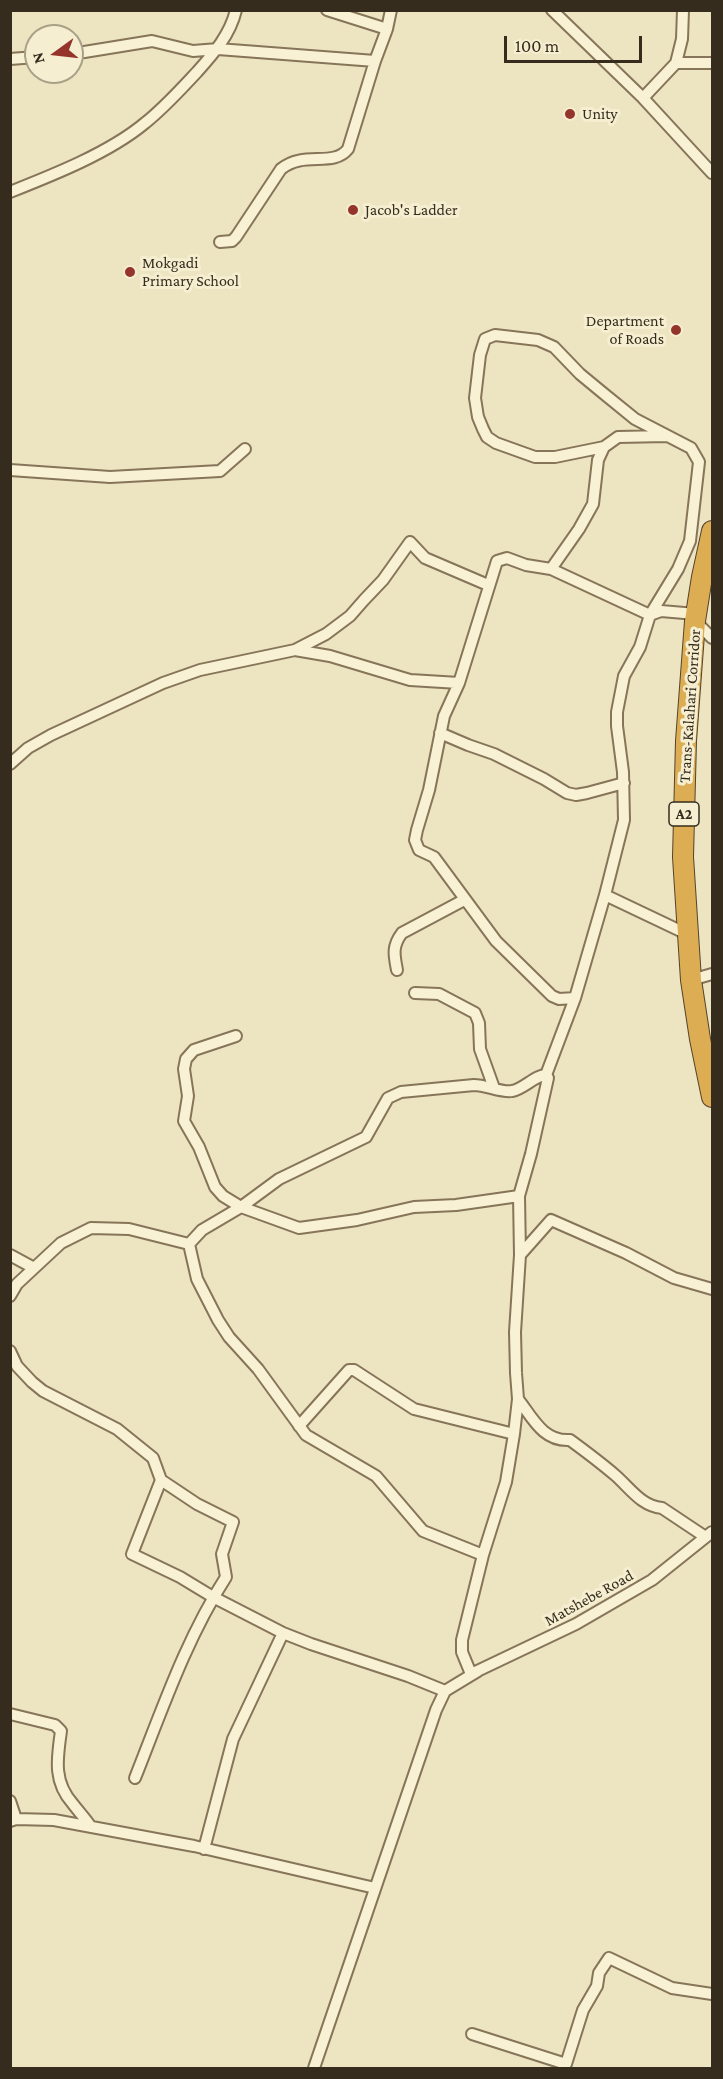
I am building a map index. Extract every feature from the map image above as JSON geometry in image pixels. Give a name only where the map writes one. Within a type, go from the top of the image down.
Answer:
[{"type":"highway","name":"Trans-Kalahari Corridor","points":[[712,531],[695,617],[684,793],[684,857],[691,980],[712,1097]]},
{"type":"street","points":[[10,192],[115,144],[144,124],[218,49],[233,21],[236,10]]},
{"type":"street","points":[[327,10],[387,29]]},
{"type":"street","points":[[220,242],[232,241],[236,237],[281,169],[288,163],[298,159],[336,158],[348,149],[391,10]]},
{"type":"street","points":[[552,10],[643,98],[712,173]]},
{"type":"street","points":[[643,98],[676,63],[682,39],[683,10]]},
{"type":"street","points":[[84,52],[152,41],[193,51],[218,49],[375,61]]},
{"type":"street","points":[[676,63],[712,63]]},
{"type":"street","points":[[471,1674],[462,1652],[462,1640],[483,1555],[506,1482],[518,1399],[515,1332],[520,1255],[519,1196],[544,1099],[548,1078],[546,1075],[575,998],[624,820],[624,783],[617,712],[624,676],[640,647],[650,615],[678,569],[690,541],[699,462],[691,448],[635,419],[580,374],[554,347],[538,340],[495,335],[484,339],[475,398],[477,417],[487,437],[496,443],[535,457],[555,457],[604,447],[618,437],[667,436]]},
{"type":"street","points":[[551,569],[579,529],[593,504],[598,460],[604,447]]},
{"type":"street","points":[[10,470],[110,477],[220,471],[245,448]]},
{"type":"street","points":[[10,764],[28,748],[51,735],[163,683],[200,670],[295,650],[326,634],[350,615],[383,580],[410,542],[424,558],[488,585]]},
{"type":"street","points":[[575,998],[559,999],[552,996],[496,942],[434,857],[419,850],[415,840],[429,790],[444,716],[459,683],[497,561],[503,558],[551,569],[650,615],[661,611],[695,617],[712,638]]},
{"type":"street","points":[[295,650],[330,656],[410,680],[459,683]]},
{"type":"street","points":[[440,733],[494,754],[567,793],[576,795],[624,783]]},
{"type":"street","points":[[605,895],[687,934]]},
{"type":"street","points":[[397,970],[393,948],[402,933],[464,900]]},
{"type":"street","points":[[691,980],[712,974]]},
{"type":"street","points":[[415,993],[439,994],[475,1013],[479,1023],[480,1049],[494,1088]]},
{"type":"street","points":[[236,1036],[194,1050],[186,1059],[184,1069],[188,1096],[183,1121],[199,1147],[215,1187],[223,1196],[241,1207],[299,1228],[357,1220],[414,1207],[519,1196]]},
{"type":"street","points":[[189,1244],[202,1230],[241,1207],[279,1179],[366,1137],[388,1098],[401,1092],[474,1085],[513,1091],[531,1083],[541,1075],[546,1075]]},
{"type":"street","points":[[520,1255],[551,1220],[626,1252],[674,1278],[712,1289]]},
{"type":"street","points":[[10,1296],[16,1284],[61,1243],[91,1228],[129,1229],[189,1244]]},
{"type":"street","points":[[189,1244],[197,1278],[218,1320],[229,1337],[258,1369],[306,1435],[376,1476],[423,1531],[483,1555]]},
{"type":"street","points":[[10,1255],[34,1268]]},
{"type":"street","points":[[10,1352],[17,1366],[43,1391],[117,1429],[153,1458],[161,1480],[197,1504],[233,1522],[222,1554],[226,1577],[213,1597],[184,1657],[135,1778]]},
{"type":"street","points":[[298,1426],[349,1370],[354,1370],[414,1409],[514,1434]]},
{"type":"street","points":[[314,2068],[436,1710],[445,1691],[471,1674],[576,1624],[652,1580],[710,1533],[636,1496],[616,1475],[570,1440],[559,1441],[548,1436],[518,1399]]},
{"type":"street","points":[[161,1480],[132,1554],[180,1577],[213,1597],[283,1633],[445,1691]]},
{"type":"street","points":[[204,1850],[232,1739],[283,1633]]},
{"type":"street","points":[[10,1714],[56,1725],[61,1731],[58,1780],[72,1804],[83,1814],[90,1827]]},
{"type":"street","points":[[10,1801],[13,1820],[54,1820],[195,1846],[204,1850],[375,1888]]},
{"type":"street","points":[[472,2034],[566,2064],[583,2010],[597,1986],[599,1973],[609,1958],[672,1988],[712,1994]]},
{"type":"place","name":"Unity","points":[[570,114]]},
{"type":"place","name":"Jacob's Ladder","points":[[353,210]]},
{"type":"place","name":"Mokgadi Primary School","points":[[130,272]]},
{"type":"place","name":"Department of Roads","points":[[676,330]]}]
